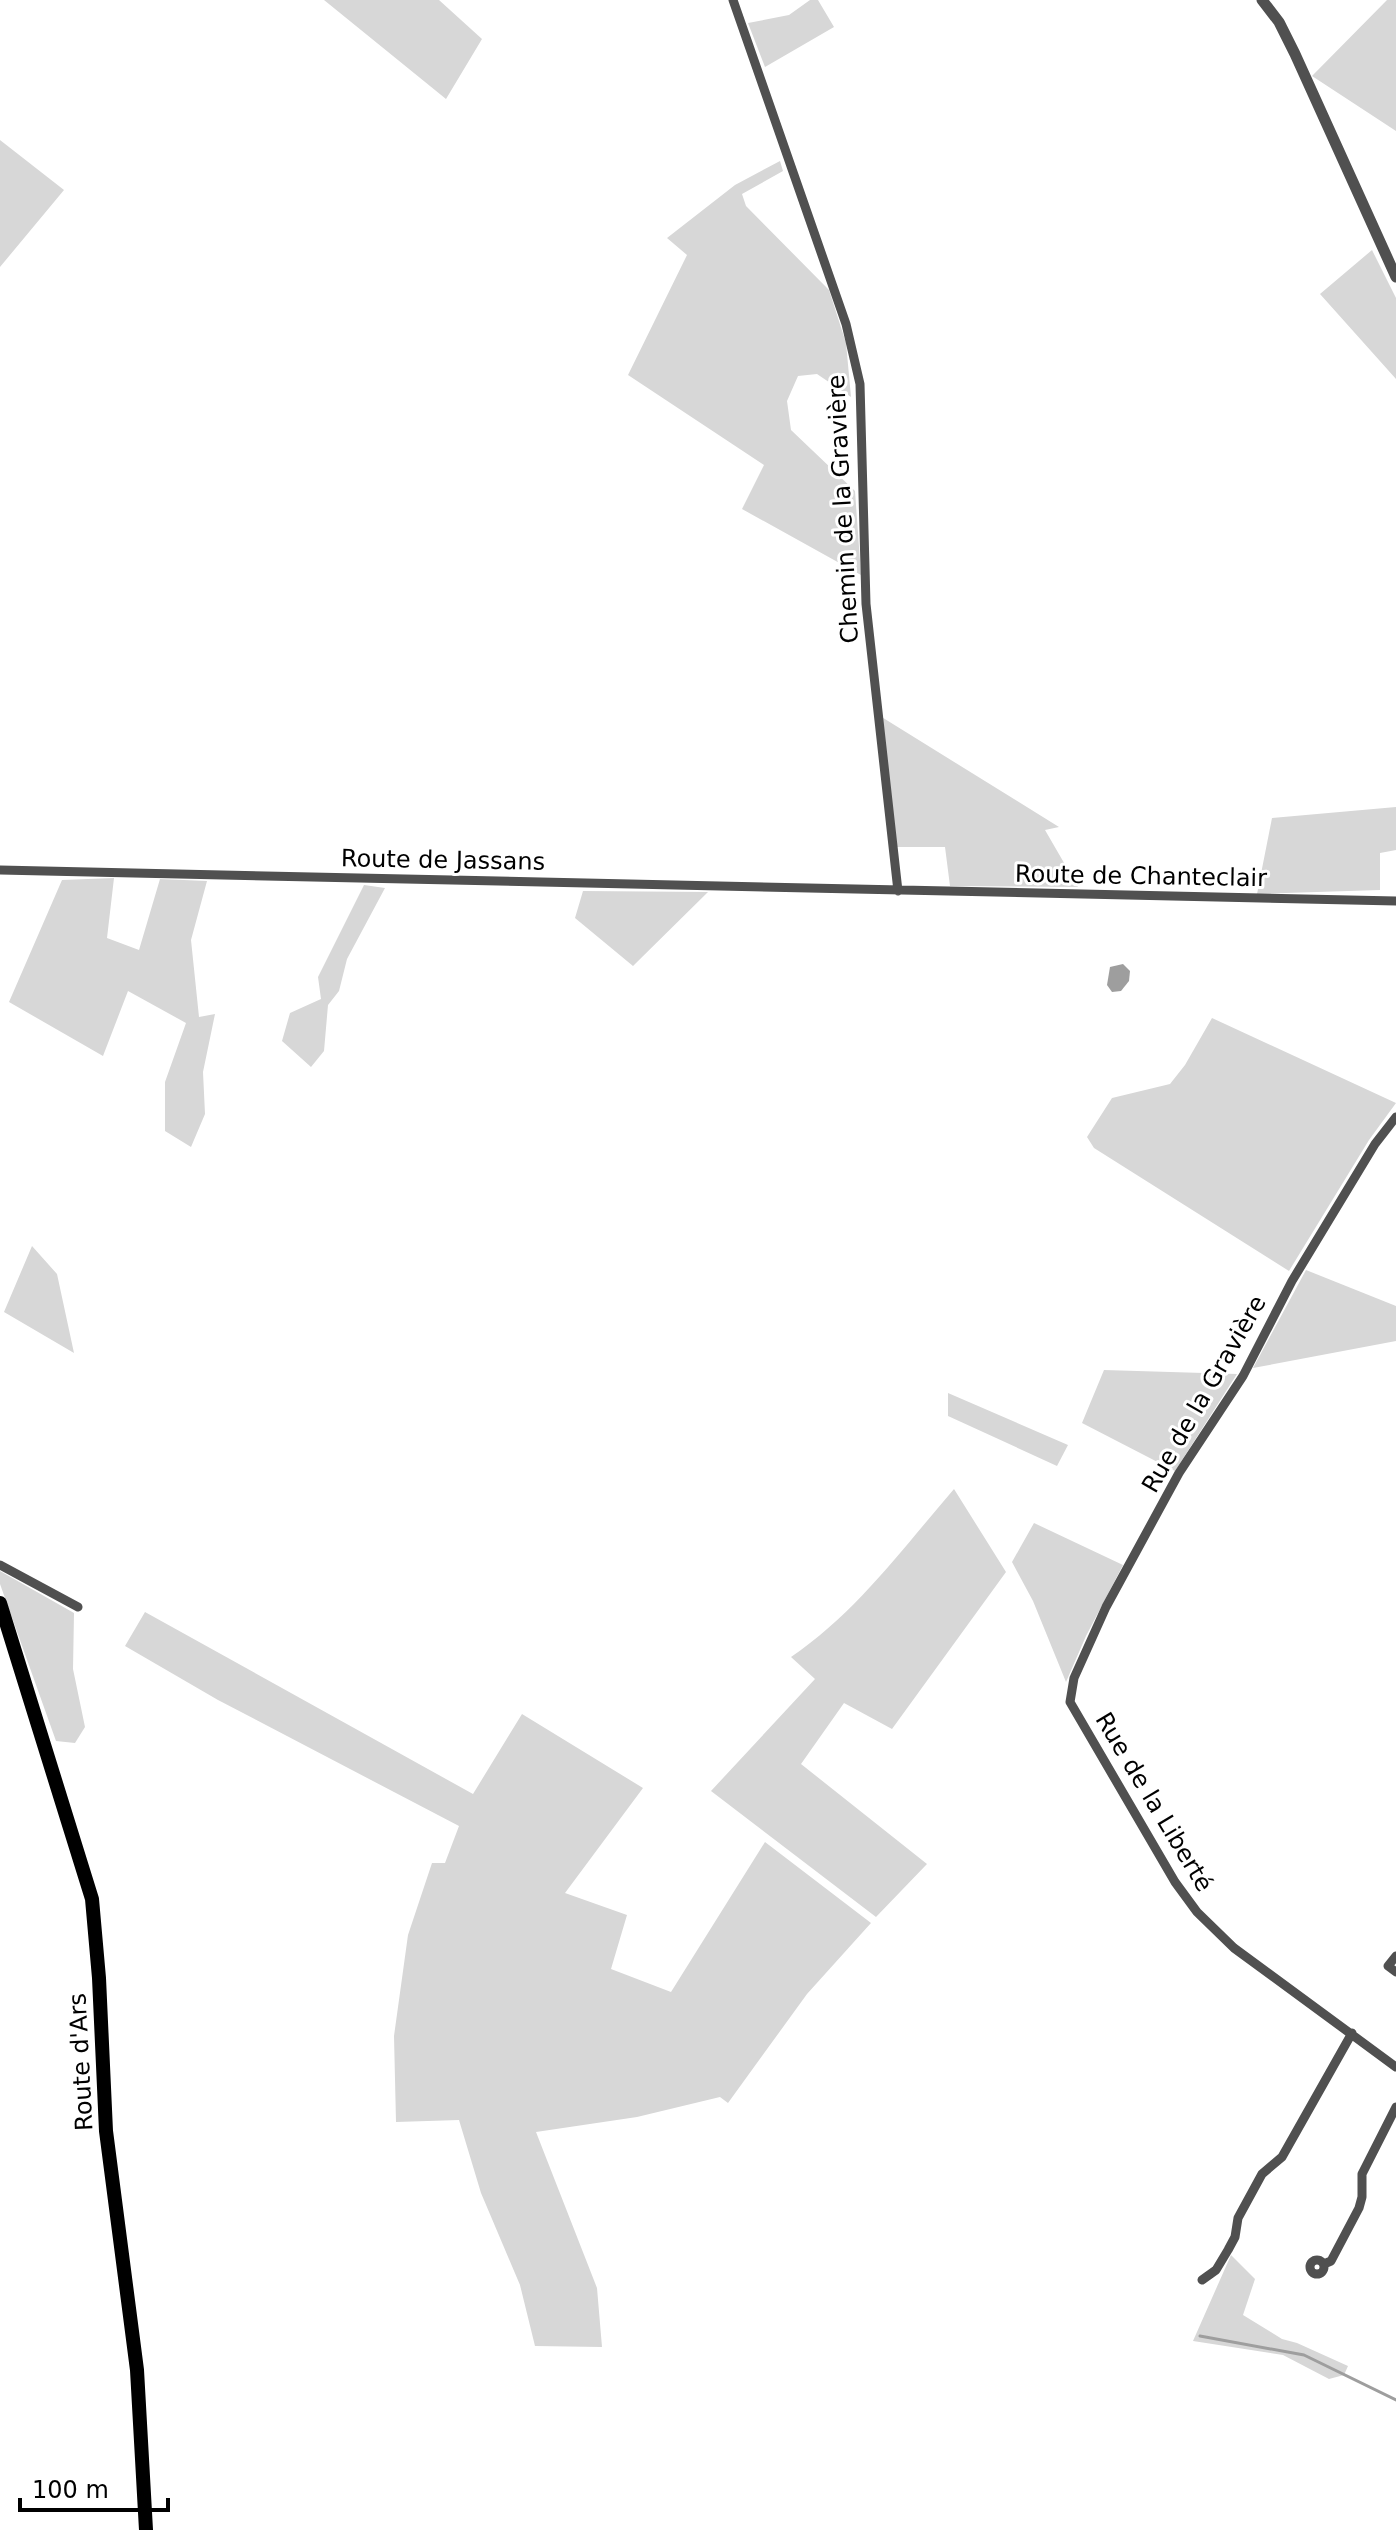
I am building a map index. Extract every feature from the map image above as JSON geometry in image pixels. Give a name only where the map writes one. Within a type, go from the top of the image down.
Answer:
[{"type":"main road","name":"Route d'Ars","points":[[0,1603],[92,1899],[106,2131],[137,2370],[146,2530]]},
{"type":"street","name":"Chemin de la Gravière","points":[[733,0],[846,324],[860,384],[866,604],[898,891]]},
{"type":"street","points":[[1262,0],[1279,22],[1295,54],[1396,277]]},
{"type":"street","name":"Route de Jassans","points":[[0,870],[886,890]]},
{"type":"street","name":"Route de Chanteclair","points":[[886,890],[1396,901]]},
{"type":"street","name":"Rue de la Gravière","points":[[1070,1702],[1074,1678],[1106,1607],[1179,1473],[1243,1376],[1292,1281],[1375,1144],[1396,1117]]},
{"type":"street","points":[[0,1565],[78,1607]]},
{"type":"street","name":"Rue de la Liberté","points":[[1070,1702],[1175,1882],[1197,1912],[1234,1948],[1396,2067]]},
{"type":"street","points":[[1396,1956],[1388,1966],[1396,1972]]},
{"type":"street","points":[[1202,2280],[1216,2270],[1235,2237],[1238,2218],[1262,2174],[1282,2157],[1352,2033]]},
{"type":"street","points":[[1324,2264],[1331,2261],[1359,2208],[1362,2174],[1396,2107]]},
{"type":"shaded area","points":[[324,0],[439,0],[482,39],[446,99]]},
{"type":"shaded area","points":[[810,0],[818,0],[834,27],[765,67],[748,23],[789,15]]},
{"type":"shaded area","points":[[1387,0],[1396,0],[1396,131],[1312,76]]},
{"type":"shaded area","points":[[0,140],[64,190],[0,267]]},
{"type":"shaded area","points":[[780,161],[783,171],[742,194],[746,206],[829,290],[846,343],[851,397],[817,374],[798,376],[787,401],[791,430],[855,491],[861,575],[742,509],[764,465],[628,375],[687,255],[667,238],[735,185]]},
{"type":"shaded area","points":[[1372,250],[1396,298],[1396,379],[1320,294]]},
{"type":"shaded area","points":[[880,716],[1059,827],[1045,830],[1078,887],[950,886],[945,847],[897,847]]},
{"type":"shaded area","points":[[1396,807],[1396,850],[1380,853],[1380,890],[1257,894],[1272,818]]},
{"type":"shaded area","points":[[114,878],[107,938],[139,950],[160,879],[207,881],[191,940],[199,1017],[215,1014],[203,1072],[205,1114],[191,1147],[165,1131],[165,1082],[186,1023],[128,991],[103,1056],[9,1002],[62,880]]},
{"type":"shaded area","points":[[364,885],[385,888],[347,959],[339,991],[328,1005],[324,1051],[311,1067],[282,1041],[290,1013],[321,999],[318,977]]},
{"type":"shaded area","points":[[583,891],[708,892],[633,966],[575,918]]},
{"type":"shaded area","points":[[1123,964],[1130,971],[1129,981],[1121,991],[1112,992],[1107,985],[1110,967]]},
{"type":"shaded area","points":[[1212,1018],[1396,1103],[1369,1140],[1289,1271],[1094,1148],[1087,1137],[1112,1098],[1170,1084],[1185,1065]]},
{"type":"shaded area","points":[[32,1246],[57,1274],[74,1353],[4,1312]]},
{"type":"shaded area","points":[[1306,1270],[1396,1306],[1396,1341],[1253,1368]]},
{"type":"shaded area","points":[[1104,1370],[1237,1374],[1175,1471],[1082,1423]]},
{"type":"shaded area","points":[[948,1393],[1068,1445],[1057,1466],[948,1416]]},
{"type":"shaded area","points":[[954,1489],[1006,1572],[892,1729],[844,1703],[801,1764],[927,1864],[876,1917],[711,1791],[815,1679],[791,1657],[815,1640],[858,1600]]},
{"type":"shaded area","points":[[1034,1523],[1123,1565],[1066,1682],[1033,1601],[1012,1562]]},
{"type":"shaded area","points":[[0,1571],[74,1613],[73,1669],[85,1727],[75,1743],[56,1741],[0,1584]]},
{"type":"shaded area","points":[[145,1612],[473,1794],[522,1714],[643,1788],[565,1893],[627,1915],[611,1969],[671,1992],[765,1842],[871,1923],[807,1994],[728,2103],[720,2097],[637,2117],[536,2132],[597,2288],[602,2347],[535,2346],[520,2285],[481,2193],[459,2120],[396,2122],[394,2036],[408,1935],[432,1863],[445,1863],[459,1826],[218,1700],[125,1646]]},
{"type":"shaded area","points":[[1231,2255],[1255,2279],[1243,2315],[1282,2339],[1348,2366],[1344,2375],[1329,2379],[1283,2355],[1193,2341]]},
{"type":"waterway","points":[[1200,2336],[1304,2355],[1396,2400]]}]
